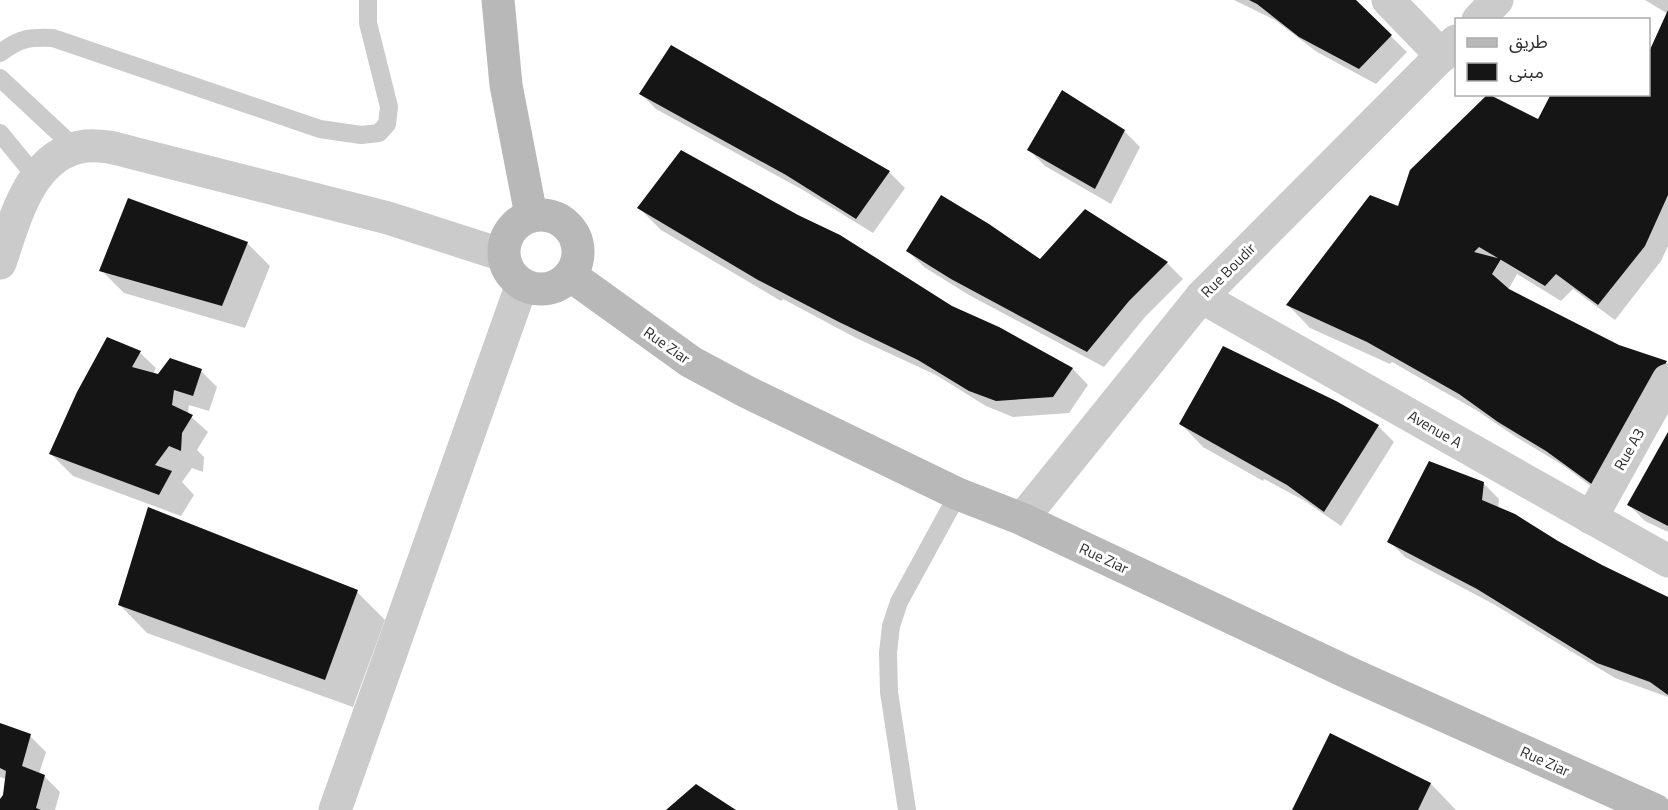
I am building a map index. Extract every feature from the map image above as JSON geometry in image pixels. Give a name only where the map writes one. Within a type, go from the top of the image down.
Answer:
[{"type":"main road","points":[[498,0],[506,85],[531,215]]},
{"type":"main road","points":[[531,215],[550,215],[559,218],[572,231],[576,239],[578,258],[570,275],[556,286],[539,289],[522,284],[506,267],[503,255],[504,242],[510,230],[519,221],[531,215]]},
{"type":"main road","name":"Rue Ziar","points":[[570,275],[691,362],[747,392],[958,494],[1022,519],[1351,674],[1655,810]]},
{"type":"street","points":[[1388,0],[1449,48]]},
{"type":"street","points":[[1480,18],[1497,0]]},
{"type":"street","name":"Rue Boudir","points":[[1022,519],[1202,297],[1449,48]]},
{"type":"street","points":[[0,262],[22,203],[36,177],[62,152],[75,148],[105,146],[388,218],[503,255]]},
{"type":"street","points":[[335,810],[522,284]]},
{"type":"street","name":"Avenue A","points":[[1202,297],[1668,561]]},
{"type":"street","name":"Rue A3","points":[[1591,518],[1668,380]]},
{"type":"lane","points":[[0,53],[24,38],[53,38],[320,129],[361,135],[379,133],[387,123],[389,107],[368,23],[368,0]]},
{"type":"lane","points":[[0,78],[75,148]]},
{"type":"lane","points":[[0,133],[36,177]]},
{"type":"lane","points":[[908,810],[889,692],[888,653],[891,627],[899,602],[958,494]]},
{"type":"building","points":[[1249,0],[1356,0],[1392,35],[1359,69],[1299,37]]},
{"type":"building","points":[[1668,10],[1668,195],[1645,246],[1598,305],[1556,274],[1545,286],[1501,260],[1492,274],[1509,289],[1619,345],[1667,361],[1597,488],[1546,451],[1498,422],[1459,394],[1367,342],[1286,305],[1370,195],[1398,206],[1410,170],[1486,96],[1492,96],[1538,119],[1550,96],[1650,96],[1650,50]],"holes":[[[1479,247],[1498,258],[1474,252]]]},
{"type":"building","points":[[671,45],[890,171],[856,219],[786,175],[639,94]]},
{"type":"building","points":[[1062,90],[1125,130],[1095,189],[1027,150]]},
{"type":"building","points":[[681,150],[798,215],[840,235],[952,306],[999,327],[1073,368],[1053,397],[996,401],[969,391],[918,360],[758,280],[637,208]]},
{"type":"building","points":[[941,195],[1040,259],[1085,209],[1168,262],[1129,301],[1087,352],[951,279],[906,251]]},
{"type":"building","points":[[128,198],[248,242],[222,306],[99,271]]},
{"type":"building","points":[[107,337],[141,351],[132,367],[158,374],[170,358],[202,369],[193,396],[174,390],[172,405],[193,415],[182,433],[181,451],[169,446],[155,465],[172,471],[159,495],[49,454],[77,392]]},
{"type":"building","points":[[1223,346],[1336,401],[1379,425],[1324,512],[1287,485],[1179,424]]},
{"type":"building","points":[[1668,432],[1668,526],[1627,505]]},
{"type":"building","points":[[1429,461],[1484,482],[1482,500],[1515,514],[1602,565],[1668,597],[1668,695],[1650,682],[1597,663],[1477,589],[1387,542]]},
{"type":"building","points":[[148,507],[358,590],[325,680],[118,605]]},
{"type":"building","points":[[0,723],[31,734],[22,766],[45,775],[36,808],[41,810],[0,810],[6,771],[0,768]]},
{"type":"building","points":[[1330,733],[1431,783],[1418,810],[1292,810]]},
{"type":"building","points":[[696,784],[736,810],[666,810]]}]
